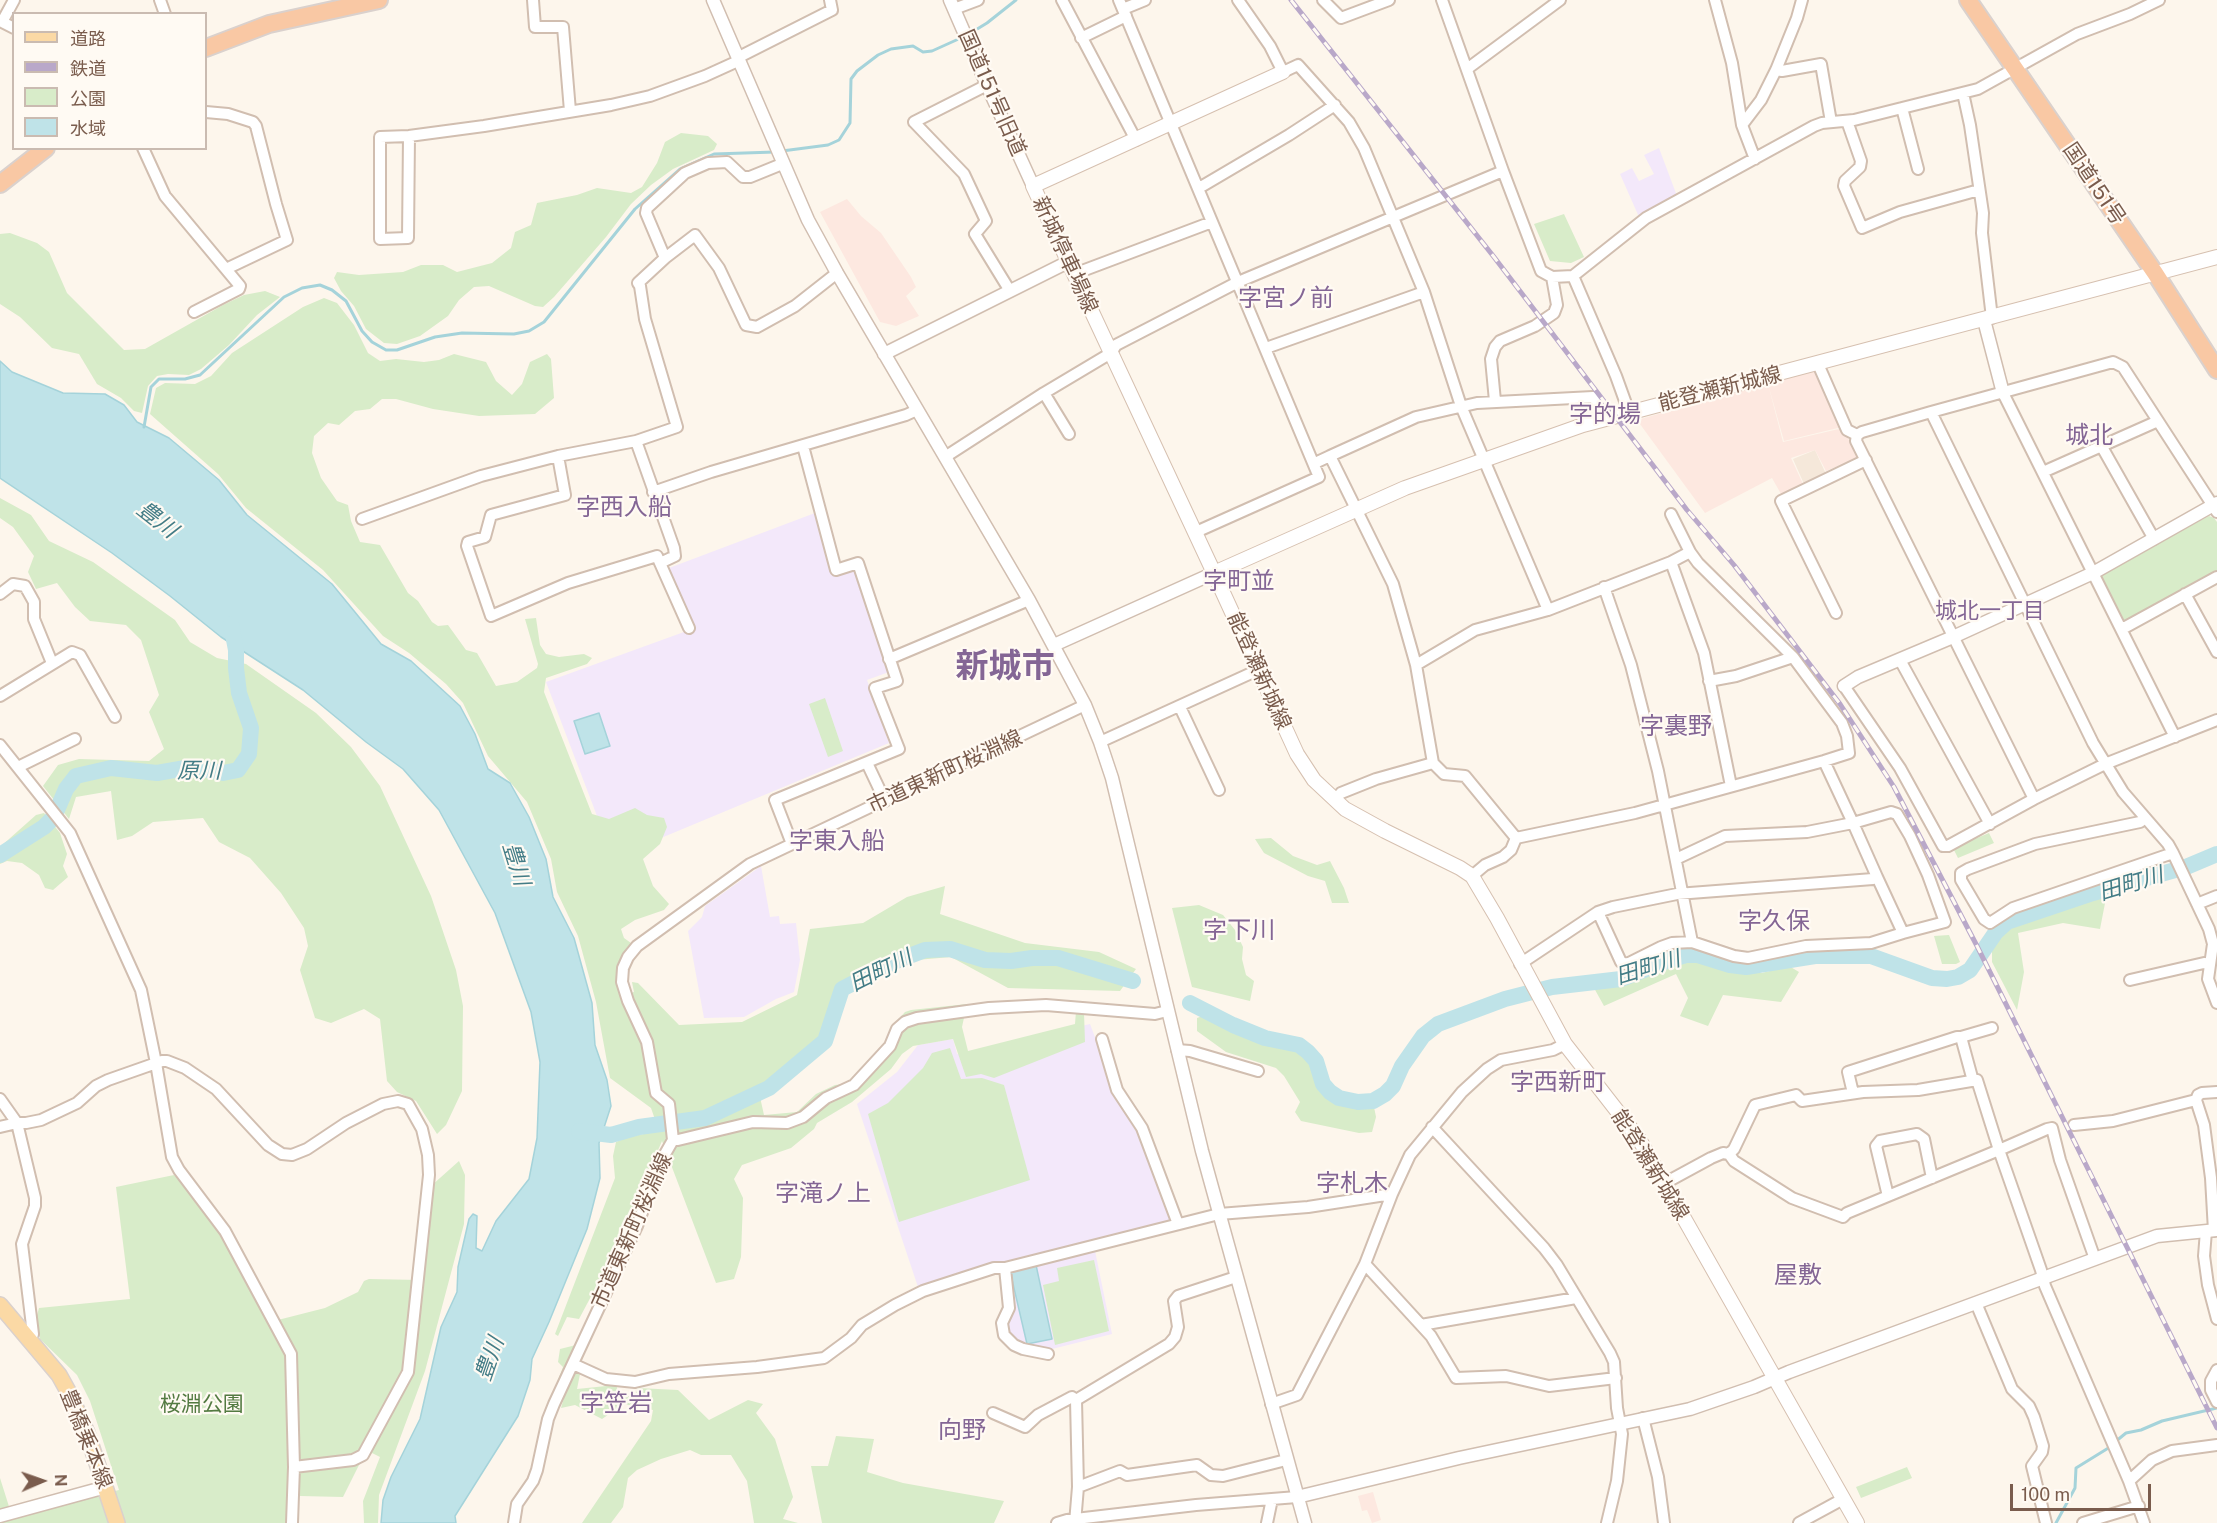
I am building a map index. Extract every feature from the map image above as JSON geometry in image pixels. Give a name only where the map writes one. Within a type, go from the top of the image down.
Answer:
[{"type":"highway","name":"国道151号","points":[[1968,0],[2155,273],[2217,370]]},
{"type":"highway","points":[[207,48],[277,22],[370,1]]},
{"type":"highway","points":[[0,184],[43,150]]},
{"type":"main road","name":"新城停車場線","points":[[1214,573],[1034,186],[1283,72]]},
{"type":"main road","name":"能登瀬新城線","points":[[1857,1523],[1639,1139],[1565,1044],[1472,876],[1359,817],[1335,800],[1314,780],[1297,753],[1214,573],[1405,488],[1609,418],[2217,257]]},
{"type":"main road","name":"豊橋乗本線","points":[[0,1305],[59,1375],[74,1403],[117,1523]]},
{"type":"street","points":[[1,22],[14,0]]},
{"type":"street","points":[[533,0],[535,27],[563,27],[570,111]]},
{"type":"street","points":[[713,0],[774,146],[808,220],[1029,600],[1054,645],[1100,742],[1112,778],[1167,1011],[1219,1214],[1305,1523]]},
{"type":"street","points":[[410,136],[408,238],[380,239],[380,137],[410,136],[611,105],[650,96],[705,76],[832,10],[830,0]]},
{"type":"street","points":[[952,4],[978,0]]},
{"type":"street","points":[[1062,0],[1136,140]]},
{"type":"street","points":[[1081,38],[1122,8],[1145,0]]},
{"type":"street","points":[[1238,0],[1270,46],[1283,72],[1298,64],[1349,122],[1364,148],[1424,292],[1461,406],[1548,610]]},
{"type":"street","points":[[1323,0],[1341,18],[1389,0]]},
{"type":"street","points":[[1442,0],[1541,271],[1552,277],[1572,276],[1646,218],[1814,126],[1902,108],[1990,84],[2015,67],[2078,34],[2159,0]]},
{"type":"street","points":[[1467,69],[1560,0]]},
{"type":"street","points":[[1715,0],[1732,63],[1742,125],[1755,159]]},
{"type":"street","points":[[1742,125],[1761,100],[1776,69],[1802,0]]},
{"type":"street","name":"国道151号旧道","points":[[952,4],[1034,186]]},
{"type":"street","points":[[1122,8],[1319,477],[1196,532]]},
{"type":"street","points":[[1776,69],[1782,71],[1821,64],[1831,122]]},
{"type":"street","points":[[987,86],[914,122],[964,174],[987,221],[975,234],[1010,291]]},
{"type":"street","points":[[1963,93],[1979,190],[1988,319],[2003,393],[2175,737]]},
{"type":"street","points":[[1199,188],[1335,105]]},
{"type":"street","points":[[1902,108],[1918,169]]},
{"type":"street","points":[[207,112],[228,114],[253,122],[256,126],[287,240],[226,269]]},
{"type":"street","points":[[1847,121],[1861,161],[1860,167],[1845,181],[1844,186],[1862,228],[1900,212],[1979,190]]},
{"type":"street","points":[[144,150],[165,196],[240,286],[239,289],[194,312]]},
{"type":"street","points":[[664,258],[646,213],[647,208],[685,173],[708,163],[727,162],[743,177],[750,177],[781,161]]},
{"type":"street","points":[[945,457],[1111,353],[1116,345],[1238,282],[1503,171]]},
{"type":"street","points":[[884,354],[1010,291],[1071,268],[1212,222]]},
{"type":"street","points":[[362,519],[481,476],[558,456],[636,441],[677,427],[645,319],[638,283],[664,258],[695,235],[719,268],[747,325],[757,327],[795,306],[837,273]]},
{"type":"street","points":[[1572,276],[1616,376],[1629,412]]},
{"type":"street","points":[[1495,401],[1491,358],[1495,347],[1500,341],[1535,326],[1554,312],[1557,306],[1552,277]]},
{"type":"street","points":[[1266,348],[1424,292]]},
{"type":"street","points":[[2034,799],[1953,637],[1866,460],[1856,441],[1857,435],[1862,432],[2113,362],[2123,367],[2216,507],[2093,573],[1953,637],[1851,680],[1844,686],[1900,768],[1941,845],[1948,846],[2034,799],[2105,764],[2217,720]]},
{"type":"street","points":[[1818,364],[1847,430],[1857,435]]},
{"type":"street","points":[[1044,393],[1070,434]]},
{"type":"street","points":[[1315,464],[1416,417],[1461,406],[1495,401],[1593,397],[1609,418]]},
{"type":"street","points":[[653,492],[917,410]]},
{"type":"street","points":[[1931,412],[2105,764],[2123,792],[2168,844],[2209,929],[2213,944],[2208,980],[2217,1003]]},
{"type":"street","points":[[2043,472],[2158,421]]},
{"type":"street","points":[[636,441],[674,549],[675,556],[660,563]]},
{"type":"street","points":[[792,844],[775,800],[899,749],[875,688],[897,681],[858,563],[836,570],[803,446]]},
{"type":"street","points":[[2102,447],[2154,540]]},
{"type":"street","points":[[558,456],[565,495],[491,515],[485,537],[468,542],[467,546],[491,616],[568,583],[657,556],[689,628]]},
{"type":"street","points":[[1330,456],[1393,584],[1416,665],[1433,763],[1444,774],[1465,777],[1516,838]]},
{"type":"street","points":[[1836,613],[1781,501],[1866,460]]},
{"type":"street","points":[[1516,838],[1625,816],[1849,753],[1847,736],[1842,723],[1792,657],[1698,563],[1671,514]]},
{"type":"street","points":[[1416,665],[1475,630],[1563,606],[1690,552]]},
{"type":"street","points":[[1671,562],[1704,653],[1731,786]]},
{"type":"street","points":[[1054,645],[1214,573]]},
{"type":"street","points":[[2122,629],[2217,577]]},
{"type":"street","points":[[0,594],[13,584],[25,586],[34,602],[34,619],[52,663]]},
{"type":"street","points":[[1604,587],[1631,665],[1665,805],[1692,942]]},
{"type":"street","points":[[2185,594],[2217,652]]},
{"type":"street","points":[[889,659],[1029,600]]},
{"type":"street","points":[[0,696],[72,652],[80,656],[115,717]]},
{"type":"street","points":[[1709,681],[1736,676],[1792,657]]},
{"type":"street","points":[[1900,660],[1990,824]]},
{"type":"street","points":[[1100,742],[1258,670]]},
{"type":"street","name":"市道東新町桜淵線","points":[[514,1523],[517,1504],[533,1481],[537,1470],[548,1419],[637,1226],[661,1161],[673,1140],[667,1100],[656,1093],[647,1042],[622,982],[623,968],[628,957],[638,946],[750,864],[1084,705]]},
{"type":"street","points":[[1180,707],[1219,790]]},
{"type":"street","points":[[18,767],[75,739]]},
{"type":"street","points":[[0,745],[70,833],[141,990],[172,1157],[179,1170],[225,1231],[291,1354],[294,1467],[292,1523]]},
{"type":"street","points":[[1824,761],[1903,933]]},
{"type":"street","points":[[867,763],[885,801]]},
{"type":"street","points":[[1335,800],[1341,793],[1376,779],[1433,763]]},
{"type":"street","points":[[1599,912],[1621,962],[1627,964],[1660,946],[1672,943],[1692,942],[1734,956],[1748,958],[1806,946],[1871,943],[1945,922],[1928,875],[1910,836],[1897,814],[1891,812],[1853,823],[1807,832],[1725,836],[1676,859]]},
{"type":"street","points":[[2145,818],[2140,822],[2035,844],[1968,869],[1961,873],[1961,880],[1984,919],[1990,923],[2013,908],[2174,857]]},
{"type":"street","points":[[1472,876],[1485,865],[1503,857],[1511,850],[1516,838]]},
{"type":"street","points":[[1520,964],[1599,912],[1613,907],[1683,894],[1877,877]]},
{"type":"street","points":[[2197,904],[2217,896]]},
{"type":"street","points":[[2130,980],[2204,963],[2210,964]]},
{"type":"street","points":[[673,1140],[753,1122],[787,1123],[803,1117],[826,1098],[854,1085],[890,1046],[897,1029],[904,1022],[917,1018],[989,1008],[1046,1005],[1155,1014],[1167,1011]]},
{"type":"street","points":[[1853,1093],[1848,1072],[1992,1028]]},
{"type":"street","points":[[1961,1037],[1973,1081]]},
{"type":"street","points":[[1102,1039],[1117,1090],[1142,1128],[1178,1224]]},
{"type":"street","points":[[1271,1404],[1297,1395],[1365,1264],[1410,1155],[1432,1127],[1461,1092],[1486,1069],[1501,1060],[1553,1050],[1565,1044]]},
{"type":"street","points":[[1177,1050],[1190,1051],[1258,1071]]},
{"type":"street","points":[[0,1127],[41,1120],[77,1103],[96,1086],[108,1080],[162,1061],[185,1068],[216,1089],[268,1145],[282,1154],[292,1155],[307,1149],[346,1123],[383,1104],[398,1101],[408,1104],[422,1129],[428,1155],[429,1175],[408,1372],[363,1455],[353,1460],[294,1467]]},
{"type":"street","points":[[1729,1154],[1734,1149],[1755,1105],[1796,1095],[1802,1101],[1853,1093],[1918,1090],[1977,1080],[2043,1278],[2129,1481],[2144,1523]]},
{"type":"street","points":[[2217,1092],[2202,1093],[2198,1095],[2196,1101],[2204,1125],[2210,1167],[2212,1231],[2204,1256],[2208,1285],[2217,1319]]},
{"type":"street","points":[[0,1099],[17,1123],[35,1198],[35,1206],[22,1244],[33,1334],[29,1340]]},
{"type":"street","points":[[2074,1125],[2113,1121],[2196,1101]]},
{"type":"street","points":[[1432,1127],[1544,1248],[1557,1265],[1614,1362],[1617,1408],[1622,1434],[1620,1461],[1607,1523]]},
{"type":"street","points":[[1665,1183],[1711,1158],[1723,1153],[1729,1154],[1734,1161],[1792,1198],[1843,1217],[1847,1213],[2052,1128],[2060,1160],[2095,1258]]},
{"type":"street","points":[[1888,1196],[1876,1146],[1880,1141],[1917,1134],[1923,1139],[1932,1178]]},
{"type":"street","points":[[573,1364],[606,1379],[634,1382],[658,1375],[757,1367],[824,1358],[843,1345],[862,1325],[895,1305],[950,1282],[994,1268],[1005,1268],[1219,1214],[1308,1207],[1392,1194]]},
{"type":"street","points":[[1057,1523],[1196,1505],[1297,1497],[1459,1458],[1690,1409],[2157,1236],[2212,1231]]},
{"type":"street","points":[[1365,1264],[1431,1336],[1456,1378],[1506,1376],[1549,1386],[1616,1378]]},
{"type":"street","points":[[1005,1268],[1009,1308],[1002,1323],[1004,1335],[1014,1345],[1048,1354]]},
{"type":"street","points":[[1076,1400],[1168,1344],[1175,1337],[1178,1327],[1174,1301],[1178,1296],[1236,1277]]},
{"type":"street","points":[[1421,1325],[1576,1298]]},
{"type":"street","points":[[1976,1303],[2012,1389],[2029,1406],[2034,1416],[2043,1446],[2042,1452],[2032,1466],[2046,1523]]},
{"type":"street","points":[[2217,1370],[2211,1381],[2217,1402]]},
{"type":"street","points":[[993,1413],[1025,1427],[1038,1415],[1072,1396],[1076,1400],[1078,1487],[1075,1521]]},
{"type":"street","points":[[1643,1418],[1658,1477],[1664,1523]]},
{"type":"street","points":[[2129,1481],[2152,1460],[2172,1451],[2217,1445]]},
{"type":"street","points":[[1078,1487],[1120,1471],[1127,1475],[1197,1465],[1211,1475],[1223,1476],[1286,1460]]},
{"type":"street","points":[[0,1516],[106,1487]]},
{"type":"street","points":[[1267,1523],[1272,1499]]},
{"type":"street","points":[[1799,1523],[1843,1499]]},
{"type":"street","points":[[2083,1523],[2139,1506]]},
{"type":"shaded area","points":[[1659,148],[1677,196],[1639,217],[1620,174],[1632,168],[1639,181],[1654,174],[1644,155]]},
{"type":"shaded area","points":[[847,199],[861,216],[881,233],[911,277],[916,287],[906,296],[919,316],[896,326],[880,322],[820,212]]},
{"type":"shaded area","points":[[1816,371],[1842,427],[1784,441],[1768,384],[1783,442],[1843,428],[1857,456],[1855,459],[1826,471],[1815,450],[1791,458],[1803,484],[1781,494],[1772,478],[1705,513],[1637,420],[1769,383]]},
{"type":"shaded area","points":[[1815,450],[1826,474],[1804,484],[1793,459]]},
{"type":"shaded area","points":[[815,513],[834,575],[856,570],[889,672],[867,680],[889,743],[613,858],[546,682],[695,628],[669,568]]},
{"type":"shaded area","points":[[761,866],[770,917],[779,916],[780,924],[796,923],[800,960],[794,992],[744,1017],[704,1018],[688,931],[702,917],[705,906]]},
{"type":"shaded area","points":[[1090,1024],[1117,1095],[1136,1127],[1171,1220],[1093,1241],[1112,1334],[1052,1349],[1013,1342],[1007,1337],[1005,1263],[918,1287],[857,1104],[897,1072],[918,1045],[953,1039],[957,1054]]},
{"type":"shaded area","points":[[1373,1492],[1381,1520],[1372,1523],[1367,1510],[1362,1511],[1358,1496]]},
{"type":"green space","points":[[681,133],[708,136],[717,144],[714,150],[673,169],[651,185],[631,204],[606,237],[543,307],[535,306],[489,286],[474,287],[459,300],[448,316],[420,336],[397,344],[384,343],[366,329],[354,306],[341,291],[334,278],[337,272],[359,275],[403,272],[421,265],[443,265],[457,272],[492,263],[511,248],[515,232],[531,225],[537,203],[577,195],[597,188],[631,193],[642,187],[657,163],[665,142]]},
{"type":"green space","points":[[1564,214],[1584,257],[1571,263],[1550,261],[1534,224]]},
{"type":"green space","points":[[10,233],[37,243],[49,252],[67,293],[124,350],[145,349],[244,295],[265,291],[280,297],[257,315],[229,345],[201,369],[189,375],[157,376],[148,386],[142,413],[134,411],[121,398],[97,384],[79,354],[52,348],[20,317],[0,304],[0,234]]},
{"type":"green space","points":[[324,298],[337,303],[354,325],[368,353],[380,361],[396,359],[424,362],[439,360],[454,354],[486,362],[496,381],[512,395],[522,384],[530,362],[547,354],[551,359],[554,398],[535,414],[479,416],[433,409],[396,399],[382,399],[370,409],[355,411],[339,425],[328,423],[314,436],[312,453],[321,478],[337,501],[348,505],[351,521],[360,542],[380,545],[408,593],[418,601],[432,622],[438,626],[448,625],[466,650],[477,653],[496,686],[517,682],[537,668],[538,664],[525,619],[536,618],[540,645],[546,654],[559,657],[584,654],[592,658],[587,664],[546,678],[544,692],[592,814],[609,819],[635,808],[647,815],[664,818],[667,827],[660,844],[643,859],[653,886],[669,904],[664,910],[635,920],[621,929],[624,938],[631,943],[623,995],[634,992],[632,982],[638,983],[679,1025],[742,1022],[797,995],[810,929],[863,923],[907,897],[945,886],[940,914],[1025,943],[1099,952],[1136,969],[1120,991],[1008,988],[951,957],[916,960],[844,996],[823,1037],[790,1078],[760,1097],[764,1115],[797,1112],[816,1094],[835,1085],[845,1084],[883,1051],[894,1024],[905,1012],[911,1010],[967,1004],[962,1027],[968,1051],[1075,1024],[1076,1011],[1084,1013],[1085,1042],[994,1078],[981,1074],[966,1077],[953,1039],[913,1046],[902,1054],[891,1069],[852,1102],[817,1123],[814,1129],[791,1148],[742,1165],[734,1179],[743,1198],[741,1257],[734,1279],[716,1283],[662,1141],[612,1257],[579,1319],[567,1317],[558,1336],[555,1334],[615,1178],[613,1156],[616,1142],[628,1137],[659,1131],[651,1108],[610,1078],[596,1002],[578,936],[557,892],[551,859],[527,802],[488,756],[463,703],[446,684],[409,653],[383,636],[323,570],[246,508],[218,474],[150,414],[156,388],[165,383],[195,384],[211,376],[232,353],[303,307]]},
{"type":"green space","points":[[0,498],[31,515],[49,541],[93,562],[175,620],[190,642],[217,658],[246,664],[316,713],[351,747],[380,786],[431,896],[456,970],[463,1006],[462,1091],[446,1125],[437,1134],[416,1101],[397,1092],[387,1081],[380,1019],[364,1009],[331,1023],[315,1018],[300,970],[308,946],[304,928],[281,893],[250,858],[219,842],[203,818],[153,822],[132,836],[117,840],[111,791],[76,797],[69,819],[43,786],[58,765],[79,759],[149,761],[164,749],[149,712],[159,695],[141,640],[126,625],[90,621],[75,607],[57,583],[36,589],[28,572],[34,556],[13,527],[0,518]]},
{"type":"green space","points":[[2209,516],[2217,522],[2217,572],[2127,622],[2121,621],[2100,579],[2102,572]]},
{"type":"green space","points":[[825,698],[843,751],[828,757],[809,704]]},
{"type":"green space","points":[[44,813],[60,833],[67,854],[63,866],[68,877],[53,890],[45,888],[39,875],[22,863],[7,861],[0,864],[0,847],[36,815]]},
{"type":"green space","points":[[1989,833],[1994,843],[1958,858],[1953,848]]},
{"type":"green space","points":[[1271,838],[1293,856],[1317,865],[1330,861],[1349,903],[1332,903],[1325,881],[1308,876],[1264,853],[1255,839]]},
{"type":"green space","points":[[2107,893],[2100,929],[2063,923],[2018,933],[2024,972],[2017,1010],[1992,962],[1992,951],[2000,935],[2017,925]]},
{"type":"green space","points":[[1199,905],[1223,915],[1235,930],[1243,947],[1242,959],[1246,975],[1254,981],[1250,1001],[1192,987],[1172,908]]},
{"type":"green space","points":[[1949,935],[1960,962],[1942,964],[1934,936]]},
{"type":"green space","points":[[1688,960],[1741,973],[1762,973],[1789,966],[1799,972],[1781,1002],[1723,995],[1708,1026],[1680,1016],[1688,998],[1676,974],[1604,1006],[1594,988],[1630,982],[1671,963]]},
{"type":"green space","points":[[1208,1014],[1271,1040],[1298,1046],[1311,1059],[1329,1095],[1359,1108],[1374,1107],[1376,1117],[1372,1132],[1359,1133],[1301,1121],[1295,1112],[1300,1102],[1284,1076],[1276,1068],[1226,1052],[1197,1031],[1197,1018]]},
{"type":"green space","points":[[950,1048],[961,1079],[982,1078],[1004,1085],[1030,1180],[899,1222],[868,1114],[888,1103],[923,1068],[932,1053]]},
{"type":"green space","name":"桜淵公園","points":[[459,1161],[465,1175],[464,1224],[425,1371],[379,1495],[378,1523],[364,1523],[363,1501],[380,1457],[372,1453],[359,1465],[343,1497],[300,1496],[297,1471],[362,1454],[290,1463],[287,1523],[0,1523],[0,1478],[12,1516],[119,1490],[90,1401],[77,1375],[40,1339],[36,1319],[39,1308],[130,1299],[116,1187],[174,1175],[213,1219],[270,1322],[325,1308],[358,1292],[364,1281],[369,1279],[420,1280],[431,1186]]},
{"type":"green space","points":[[1094,1260],[1109,1331],[1055,1345],[1043,1285],[1059,1281],[1057,1268]]},
{"type":"green space","points":[[576,1345],[582,1364],[577,1389],[616,1385],[620,1396],[635,1396],[638,1388],[678,1390],[709,1420],[748,1400],[763,1404],[756,1413],[775,1439],[793,1497],[783,1519],[798,1523],[754,1523],[747,1481],[731,1455],[701,1455],[690,1450],[661,1459],[637,1470],[628,1478],[623,1507],[611,1523],[582,1523],[651,1421],[653,1410],[624,1404],[602,1419],[575,1405],[561,1408],[566,1391],[558,1380],[563,1367],[558,1362],[560,1349]]},
{"type":"green space","points":[[836,1436],[874,1439],[867,1472],[903,1483],[1004,1501],[994,1523],[822,1523],[811,1466],[828,1466]]},
{"type":"green space","points":[[1907,1467],[1912,1478],[1861,1498],[1856,1487]]},
{"type":"water","name":"豊川","points":[[0,361],[12,372],[63,393],[105,394],[124,405],[137,422],[169,438],[219,480],[247,515],[332,584],[381,644],[411,661],[460,706],[475,734],[488,769],[510,783],[529,817],[546,859],[553,897],[574,938],[592,1003],[595,1045],[607,1080],[611,1106],[599,1143],[600,1178],[587,1229],[532,1359],[530,1380],[518,1416],[455,1516],[456,1523],[381,1523],[383,1500],[391,1477],[420,1419],[441,1327],[457,1292],[458,1267],[469,1219],[473,1214],[477,1216],[476,1248],[482,1251],[496,1221],[529,1179],[537,1138],[540,1062],[531,1012],[495,913],[439,810],[403,769],[303,690],[221,637],[112,553],[0,478]]},
{"type":"water","points":[[599,713],[610,746],[585,754],[574,721]]},
{"type":"water","points":[[1036,1265],[1052,1339],[1027,1344],[1010,1271]]},
{"type":"waterway","points":[[969,34],[1016,0]]},
{"type":"waterway","points":[[782,151],[828,145],[839,140],[850,123],[851,79],[857,71],[878,55],[891,49],[913,46],[923,52],[932,51],[963,37]]},
{"type":"waterway","points":[[144,427],[151,387],[159,379],[185,379],[200,375],[284,297],[302,288],[320,285],[332,290],[346,301],[362,331],[372,342],[386,350],[397,350],[435,337],[462,333],[514,334],[529,331],[544,322],[635,209],[680,169],[714,154],[775,152]]},
{"type":"waterway","name":"原川","points":[[0,855],[44,827],[54,817],[66,789],[76,776],[111,768],[157,773],[191,767],[223,773],[238,770],[249,754],[251,728],[239,693],[236,650],[231,624]]},
{"type":"waterway","name":"田町川","points":[[1190,1003],[1265,1038],[1299,1045],[1316,1061],[1323,1084],[1330,1092],[1339,1098],[1358,1102],[1373,1101],[1393,1086],[1402,1066],[1423,1036],[1438,1024],[1505,999],[1552,987],[1621,979],[1686,955],[1698,955],[1730,965],[1746,967],[1815,956],[1871,956],[1932,978],[1958,977],[1970,970],[1996,932],[2007,922],[2093,893],[2186,867],[2217,854]]},
{"type":"waterway","name":"田町川","points":[[579,1131],[611,1135],[639,1127],[705,1118],[769,1088],[825,1041],[842,989],[896,961],[925,950],[950,949],[985,960],[1058,958],[1133,981]]},
{"type":"waterway","points":[[2115,1442],[2126,1433],[2141,1430],[2162,1421],[2217,1408]]},
{"type":"waterway","points":[[2056,1523],[2075,1488],[2076,1468],[2110,1447]]},
{"type":"railway","points":[[1291,0],[1494,257],[1687,510],[1734,565],[1840,704],[1894,787],[1977,946],[2217,1428]]},
{"type":"district","name":"字宮ノ前","points":[[1286,299]]},
{"type":"district","name":"字的場","points":[[1605,415]]},
{"type":"district","name":"城北","points":[[2089,436]]},
{"type":"district","name":"字西入船","points":[[624,508]]},
{"type":"district","name":"字町並","points":[[1239,582]]},
{"type":"district","name":"城北一丁目","points":[[1990,611]]},
{"type":"district","name":"新城市","points":[[1005,667]]},
{"type":"district","name":"字裏野","points":[[1676,727]]},
{"type":"district","name":"字東入船","points":[[837,842]]},
{"type":"district","name":"字久保","points":[[1774,922]]},
{"type":"district","name":"字下川","points":[[1239,931]]},
{"type":"district","name":"字西新町","points":[[1558,1083]]},
{"type":"district","name":"字札木","points":[[1352,1184]]},
{"type":"district","name":"字滝ノ上","points":[[823,1194]]},
{"type":"district","name":"屋敷","points":[[1798,1276]]},
{"type":"district","name":"字笠岩","points":[[616,1404]]},
{"type":"district","name":"向野","points":[[962,1431]]}]
